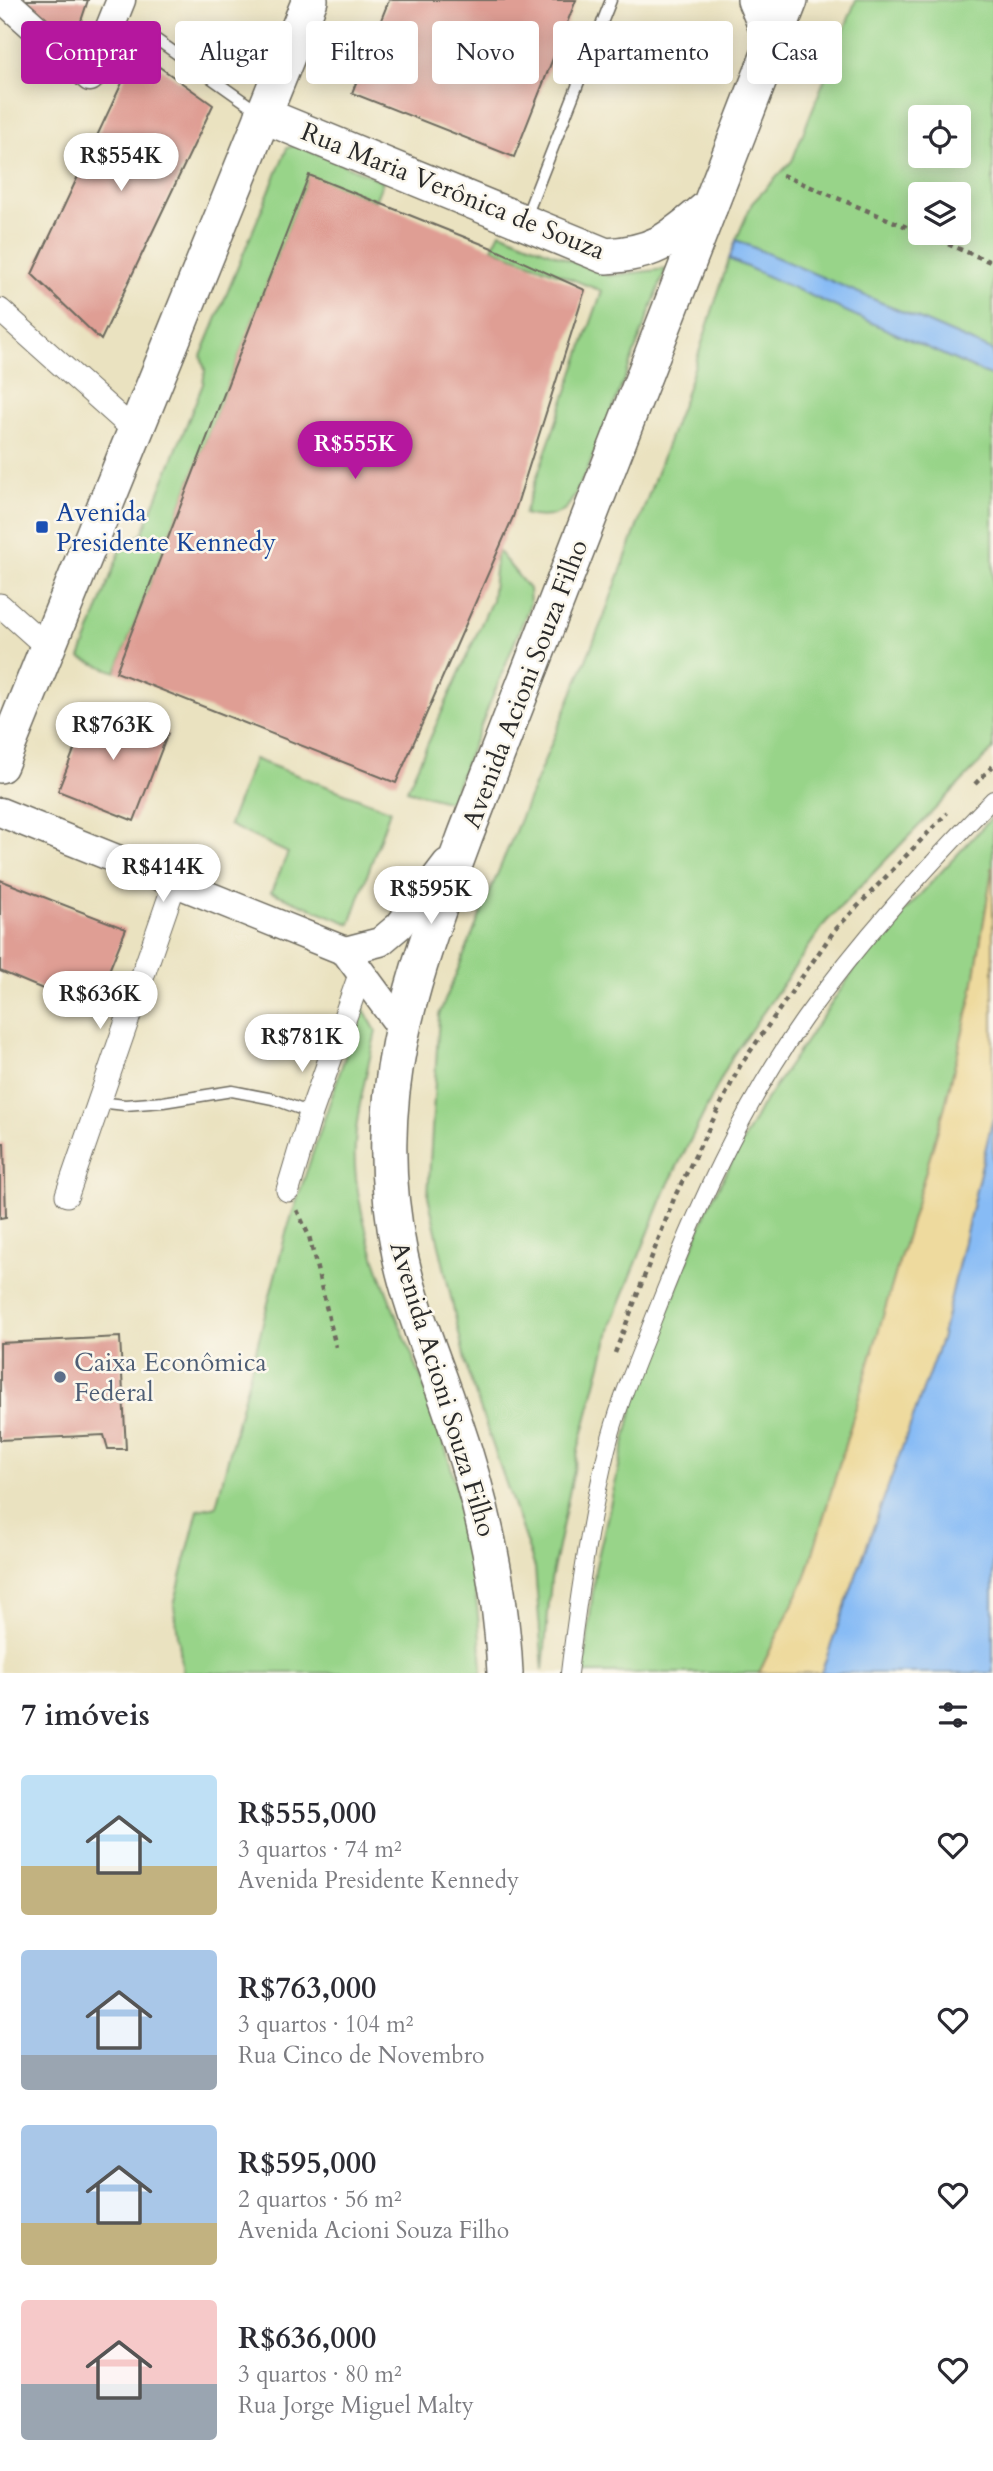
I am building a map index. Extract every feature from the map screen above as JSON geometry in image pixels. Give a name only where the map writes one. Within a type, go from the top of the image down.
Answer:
[{"type":"main road","points":[[0,765],[310,0]]},
{"type":"main road","points":[[755,0],[764,21]]},
{"type":"main road","name":"Avenida Acioni Souza Filho","points":[[783,21],[790,0]]},
{"type":"main road","name":"Avenida Acioni Souza Filho","points":[[505,1673],[498,1584],[489,1540],[464,1451],[409,1290],[393,1217],[390,1101],[401,1027],[417,967],[466,834],[759,84]]},
{"type":"main road","name":"Rua Maria Verônica de Souza","points":[[263,115],[606,256],[629,255],[660,247],[713,204]]},
{"type":"street","points":[[4,0],[90,77],[121,0]]},
{"type":"street","points":[[0,310],[135,431]]},
{"type":"street","points":[[0,606],[47,648]]},
{"type":"street","points":[[569,1673],[581,1571],[608,1447],[698,1204],[751,1104],[803,1020],[855,951],[944,849],[993,799]]},
{"type":"street","points":[[0,812],[175,882],[353,962],[401,1027]]},
{"type":"street","points":[[288,1190],[353,962],[399,926],[431,888],[466,834]]},
{"type":"street","points":[[66,1195],[175,882]]},
{"type":"lane","points":[[524,221],[611,0]]},
{"type":"lane","points":[[161,43],[263,115]]},
{"type":"lane","points":[[99,1102],[125,1105],[163,1102],[232,1091],[273,1099],[311,1113]]},
{"type":"path","points":[[782,175],[993,263]]},
{"type":"path","points":[[288,1190],[309,1236],[336,1347]]},
{"type":"green space","points":[[856,0],[993,0],[993,351],[736,240],[752,203],[792,161],[823,84],[842,84],[842,35]]},
{"type":"green space","points":[[296,145],[383,181],[375,201],[309,176],[116,672],[80,658],[122,546],[142,534],[203,384],[205,370],[201,356],[287,148]]},
{"type":"green space","points":[[500,232],[608,276],[666,269],[587,470],[565,509],[550,516],[524,514],[602,291],[492,248]]},
{"type":"green space","points":[[729,259],[993,377],[993,749],[826,922],[732,1057],[667,1187],[612,1323],[578,1451],[551,1580],[543,1670],[535,1568],[468,1373],[428,1196],[439,1015],[603,619],[685,396]]},
{"type":"green space","points":[[497,550],[529,589],[530,604],[450,802],[407,790],[492,600]]},
{"type":"green space","points":[[254,759],[390,810],[350,924],[271,892],[288,853],[229,825]]},
{"type":"green space","points":[[993,816],[993,865],[972,994],[945,1106],[806,1577],[759,1673],[584,1673],[595,1570],[635,1398],[708,1207],[761,1107],[865,954]]},
{"type":"green space","points":[[362,1006],[376,1031],[355,1141],[360,1206],[384,1285],[425,1388],[448,1457],[471,1564],[482,1673],[183,1673],[174,1605],[198,1510],[216,1506],[286,1233]]},
{"type":"sand","points":[[993,865],[993,1117],[941,1340],[821,1673],[759,1673],[806,1577],[945,1106],[972,994]]},
{"type":"water","points":[[736,240],[993,351],[993,377],[729,259]]},
{"type":"water","points":[[993,1117],[993,1673],[821,1673],[941,1340]]},
{"type":"building","points":[[23,0],[88,0],[81,21],[46,21]]},
{"type":"building","points":[[389,0],[576,0],[568,21],[553,21],[553,58],[514,157],[352,93],[356,84],[418,84],[418,21],[381,21]]},
{"type":"building","points":[[161,68],[175,78],[175,84],[183,84],[213,105],[101,340],[32,274],[121,84],[161,84]]},
{"type":"building","points":[[309,175],[492,248],[585,290],[513,517],[396,783],[116,672]]},
{"type":"building","points":[[92,704],[168,733],[134,821],[58,791]]},
{"type":"building","points":[[0,880],[126,929],[93,1010],[0,971]]},
{"type":"building","points":[[0,1143],[4,1143],[6,1217],[0,1218]]},
{"type":"building","name":"Caixa Econômica Federal","points":[[120,1337],[126,1449],[108,1449],[104,1435],[0,1440],[0,1343]]},
{"type":"place","name":"Avenida Presidente Kennedy","points":[[42,527]]},
{"type":"place","name":"Caixa Econômica Federal","points":[[60,1377]]}]
